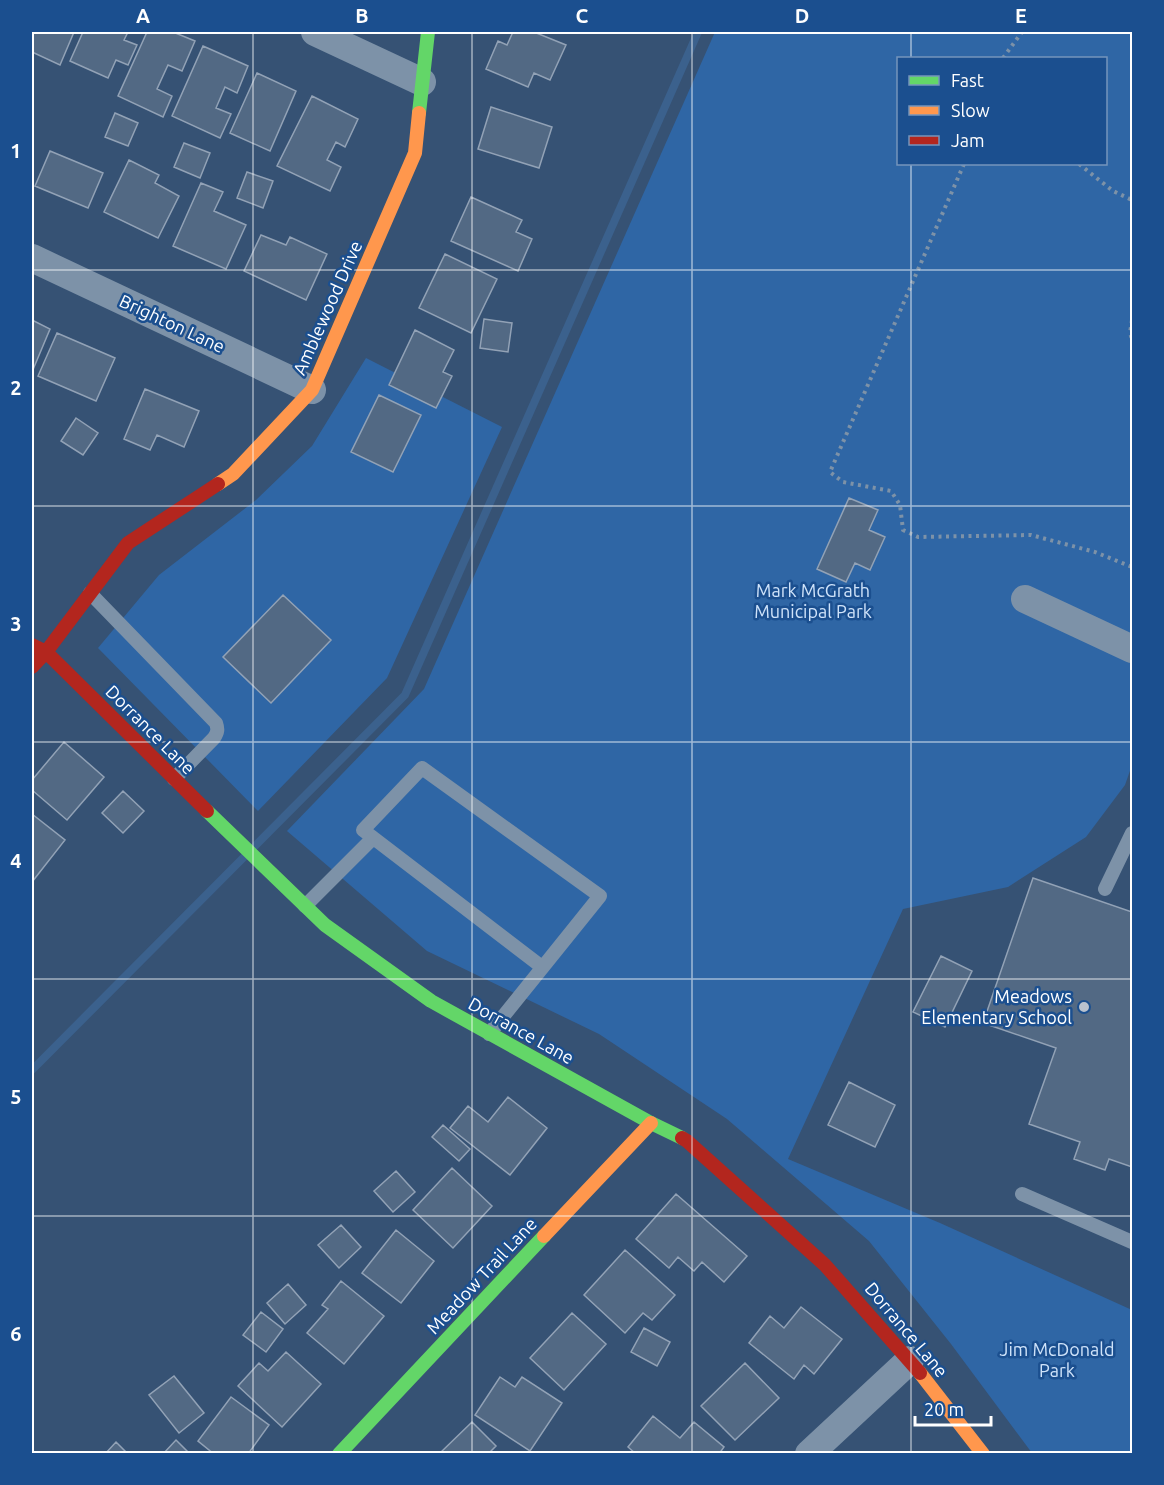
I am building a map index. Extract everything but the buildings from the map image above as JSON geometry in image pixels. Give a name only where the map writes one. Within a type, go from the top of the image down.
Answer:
[{"type":"street","points":[[315,32],[422,82]]},
{"type":"street","name":"Amblewood Drive","points":[[32,667],[46,652],[128,543],[233,474],[312,390],[415,153],[428,32]]},
{"type":"street","name":"Brighton Lane","points":[[32,258],[312,390]]},
{"type":"street","points":[[1025,599],[1132,649]]},
{"type":"street","name":"Dorrance Lane","points":[[32,645],[46,652],[325,925],[431,1001],[687,1141],[817,1257],[910,1360],[983,1454]]},
{"type":"street","name":"Meadow Trail Lane","points":[[339,1454],[651,1123]]},
{"type":"street","points":[[809,1454],[910,1360]]},
{"type":"lane","points":[[90,593],[216,723],[218,733],[174,779]]},
{"type":"lane","points":[[489,1034],[600,896],[422,768],[363,830],[542,967]]},
{"type":"lane","points":[[1105,888],[1132,833]]},
{"type":"lane","points":[[305,906],[373,838]]},
{"type":"lane","points":[[1022,1194],[1132,1242]]},
{"type":"path","points":[[1004,57],[1022,32]]},
{"type":"path","points":[[964,165],[830,472],[843,482],[891,491],[900,505],[903,530],[918,537],[1031,534],[1095,552],[1132,567]]},
{"type":"path","points":[[1080,165],[1113,191],[1132,200]]},
{"type":"path","points":[[1132,321],[1130,333],[1132,339]]},
{"type":"green space","name":"Mark McGrath Municipal Park","points":[[715,32],[1132,32],[1132,765],[1125,785],[1086,837],[1008,887],[903,909],[788,1159],[940,1223],[1132,1310],[1132,1453],[1032,1453],[951,1344],[869,1241],[727,1119],[599,1034],[427,951],[287,831],[424,689]]},
{"type":"green space","points":[[366,358],[502,427],[387,678],[258,811],[98,648],[159,575],[256,500],[312,446]]},
{"type":"waterway","points":[[255,846],[405,695],[698,32]]},
{"type":"waterway","points":[[32,1070],[245,856]]},
{"type":"traffic: fast","points":[[419,113],[428,32]]},
{"type":"traffic: fast","points":[[207,811],[325,925],[431,1001],[682,1138]]},
{"type":"traffic: fast","points":[[339,1454],[544,1236]]},
{"type":"traffic: slow","points":[[218,484],[233,474],[312,390],[415,153],[419,113]]},
{"type":"traffic: slow","points":[[544,1236],[651,1123]]},
{"type":"traffic: slow","points":[[920,1373],[983,1454]]},
{"type":"traffic: jam","points":[[32,667],[46,652],[128,543],[218,484]]},
{"type":"traffic: jam","points":[[32,645],[46,652],[207,811]]},
{"type":"traffic: jam","points":[[682,1138],[825,1265],[920,1373]]},
{"type":"place","name":"Meadows Elementary School","points":[[1084,1007]]},
{"type":"park label","name":"Jim McDonald Park","points":[[1057,1360]]}]
